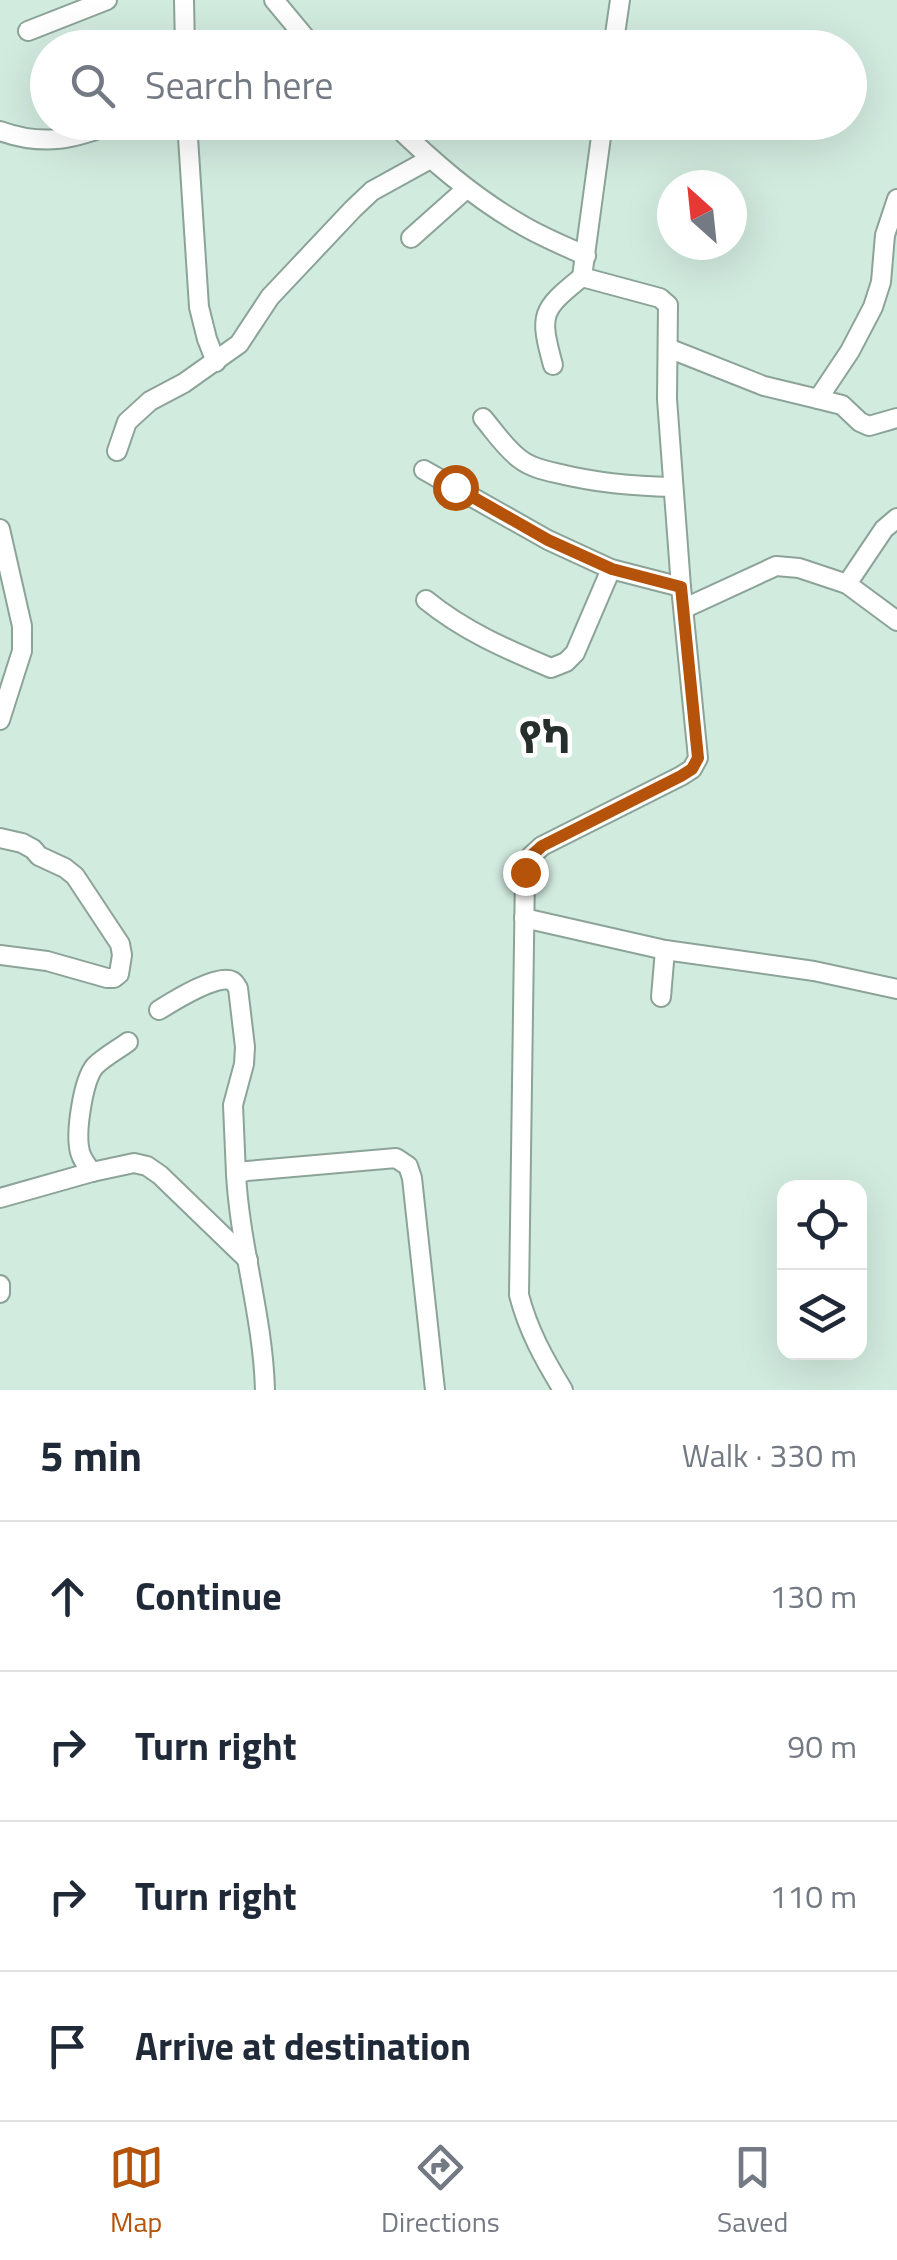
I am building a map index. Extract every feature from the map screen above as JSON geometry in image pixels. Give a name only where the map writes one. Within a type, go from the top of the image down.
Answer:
[{"type":"street","points":[[31,30],[107,0]]},
{"type":"street","points":[[184,0],[185,30]]},
{"type":"street","points":[[274,0],[299,30]]},
{"type":"street","points":[[616,30],[620,0]]},
{"type":"street","points":[[0,131],[24,140],[59,140]]},
{"type":"street","points":[[188,140],[199,307],[216,362]]},
{"type":"street","points":[[410,140],[466,188],[523,226],[586,256]]},
{"type":"street","points":[[553,365],[544,322],[559,296],[582,277],[601,140]]},
{"type":"street","points":[[118,451],[126,422],[150,401],[240,344],[270,297],[372,191],[430,160]]},
{"type":"street","points":[[411,238],[466,188]]},
{"type":"street","points":[[818,400],[873,307],[880,282],[884,235],[897,199]]},
{"type":"street","points":[[563,1390],[539,1350],[519,1295],[525,872],[531,856],[542,846],[681,776],[692,769],[698,758],[673,487],[668,306],[664,300],[582,277]]},
{"type":"street","points":[[668,348],[764,386],[842,405],[869,426],[897,418]]},
{"type":"street","points":[[483,418],[508,449],[534,467],[620,486],[673,487]]},
{"type":"street","points":[[424,470],[548,540],[612,569],[681,587]]},
{"type":"street","points":[[847,584],[884,529],[897,518]]},
{"type":"street","points":[[0,529],[7,588],[22,626],[22,651],[0,720]]},
{"type":"street","points":[[684,608],[776,566],[798,568],[847,584],[897,622]]},
{"type":"street","points":[[426,600],[450,620],[493,644],[550,668],[566,662],[574,653],[612,569]]},
{"type":"street","points":[[0,838],[33,849],[74,876],[114,932],[122,954],[120,974],[114,978],[47,961],[0,955]]},
{"type":"street","points":[[524,918],[665,950],[814,971],[897,989]]},
{"type":"street","points":[[661,997],[665,950]]},
{"type":"street","points":[[159,1010],[196,988],[226,979],[238,988],[245,1047],[233,1105],[236,1174],[261,1331],[265,1390]]},
{"type":"street","points":[[92,1172],[84,1162],[78,1137],[89,1077],[93,1068],[128,1042]]},
{"type":"street","points":[[236,1174],[396,1158],[408,1166],[435,1390]]},
{"type":"street","points":[[0,1198],[92,1172],[134,1163],[147,1166],[248,1260]]},
{"type":"street","points":[[0,1284],[0,1293]]},
{"type":"district","name":"የካ","points":[[545,737]]},
{"type":"route","points":[[455,487],[548,540],[612,569],[681,587],[698,747],[692,769],[542,846],[531,856],[525,872]]}]
